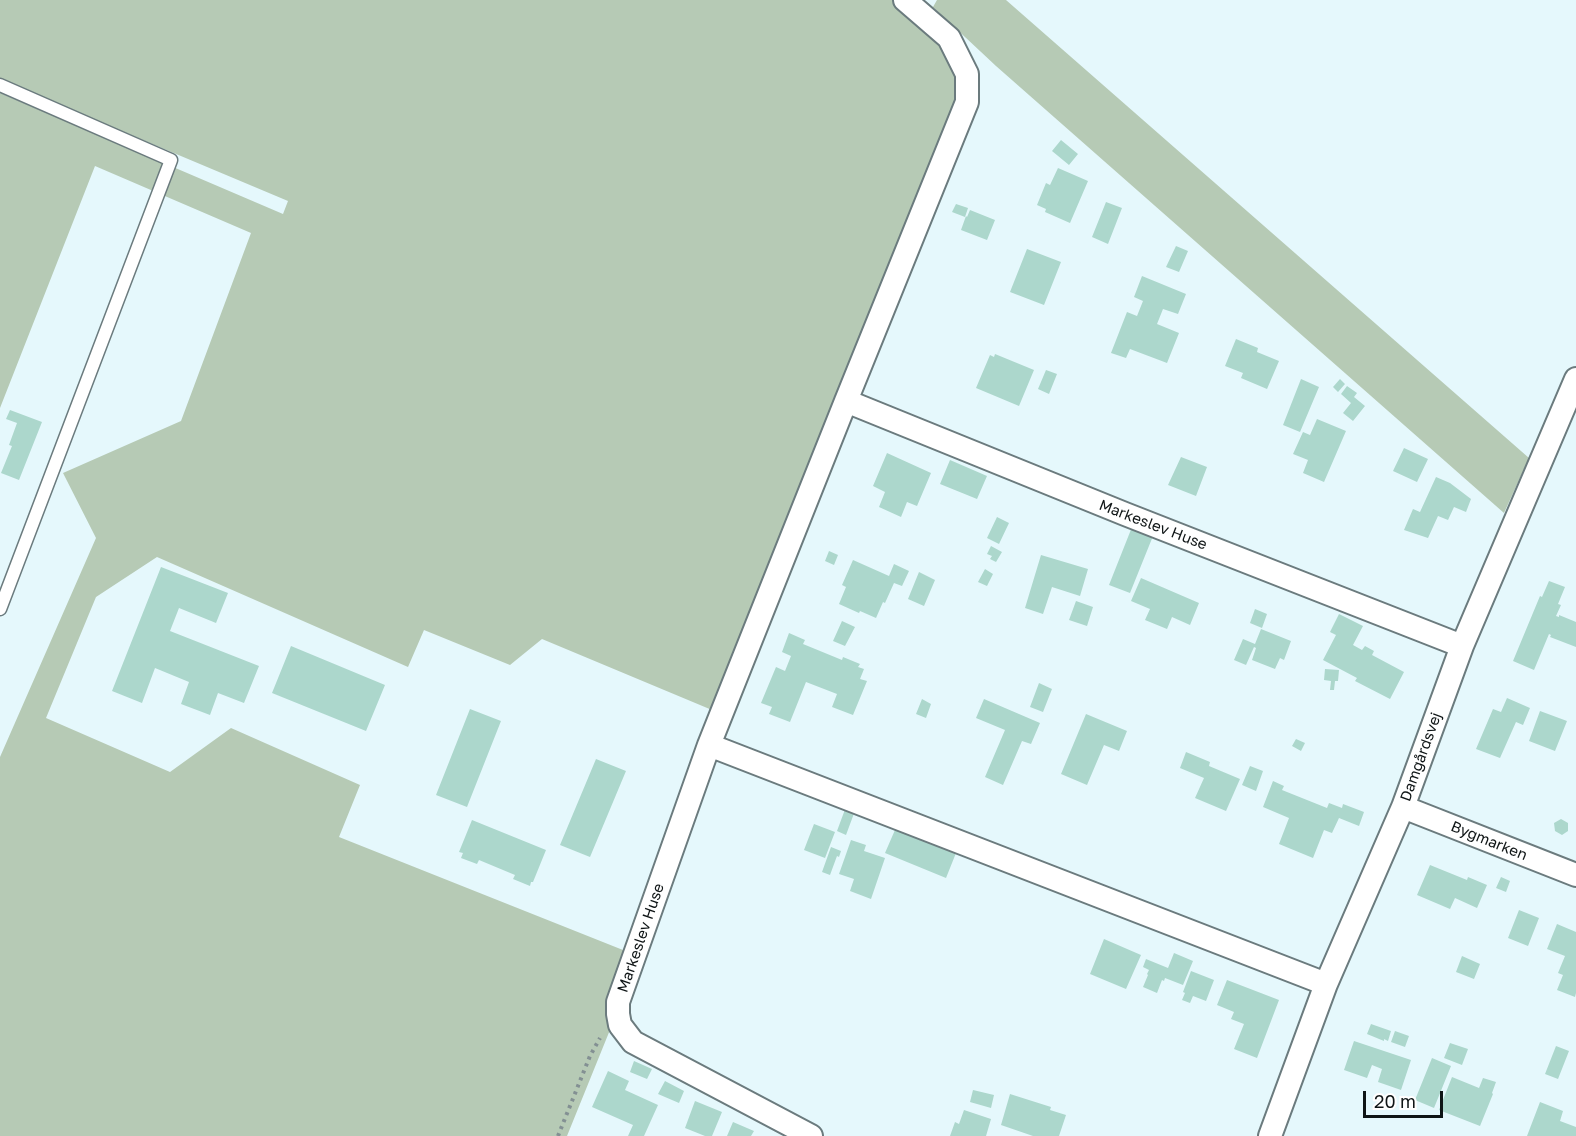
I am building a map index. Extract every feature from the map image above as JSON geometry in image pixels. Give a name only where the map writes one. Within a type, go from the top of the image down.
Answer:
[{"type":"street","name":"Markeslev Huse","points":[[810,1136],[633,1042],[620,1025],[618,1002],[709,745],[967,102],[967,74],[949,38],[905,0]]},
{"type":"street","name":"Damgårdsvej","points":[[1270,1136],[1326,984],[1403,807],[1462,646],[1576,379]]},
{"type":"street","name":"Markeslev Huse","points":[[846,401],[1125,514],[1462,646]]},
{"type":"street","points":[[709,745],[1326,984]]},
{"type":"street","name":"Bygmarken","points":[[1403,807],[1576,875]]},
{"type":"lane","points":[[0,85],[171,160],[0,609]]},
{"type":"path","points":[[558,1136],[590,1056],[618,1002]]},
{"type":"green space","points":[[0,0],[894,0],[947,52],[957,73],[958,103],[712,710],[542,639],[510,665],[424,630],[408,667],[157,557],[96,597],[46,718],[170,772],[231,728],[360,785],[339,837],[628,952],[614,1020],[567,1136],[0,1136],[0,757],[96,538],[63,473],[181,421],[251,233],[95,166],[0,408],[0,93],[283,214],[288,201],[0,80]]},
{"type":"green space","points":[[916,0],[924,0],[933,7],[937,0],[1006,0],[1529,458],[1504,513],[996,66],[934,8],[930,12]]},
{"type":"building","points":[[1061,140],[1078,154],[1069,165],[1052,151]]},
{"type":"building","points":[[1058,168],[1088,181],[1070,223],[1045,212],[1046,209],[1037,205],[1046,183],[1050,185]]},
{"type":"building","points":[[1106,202],[1122,208],[1108,244],[1092,237]]},
{"type":"building","points":[[956,204],[968,208],[965,217],[952,212]]},
{"type":"building","points":[[970,210],[995,220],[987,240],[961,230]]},
{"type":"building","points":[[1176,246],[1188,251],[1179,272],[1166,267]]},
{"type":"building","points":[[1027,249],[1061,262],[1044,305],[1010,292]]},
{"type":"building","points":[[1142,276],[1186,294],[1178,314],[1163,309],[1157,324],[1179,333],[1167,363],[1130,349],[1126,358],[1111,353],[1127,312],[1137,316],[1143,301],[1134,297]]},
{"type":"building","points":[[1236,339],[1258,348],[1257,352],[1279,361],[1267,389],[1241,378],[1243,373],[1225,366]]},
{"type":"building","points":[[995,354],[1034,370],[1019,406],[976,388],[990,355],[994,357]]},
{"type":"building","points":[[1046,370],[1057,374],[1049,394],[1038,389]]},
{"type":"building","points":[[1301,379],[1319,387],[1300,432],[1283,425]]},
{"type":"building","points":[[1340,379],[1345,384],[1338,392],[1333,387]]},
{"type":"building","points":[[1347,386],[1357,393],[1354,397],[1365,406],[1353,421],[1343,413],[1351,403],[1341,394]]},
{"type":"building","points":[[10,410],[42,422],[19,480],[1,473],[12,446],[9,445],[17,423],[6,419]]},
{"type":"building","points":[[1317,419],[1346,431],[1324,482],[1303,473],[1308,460],[1293,454],[1303,432],[1310,435]]},
{"type":"building","points":[[1404,448],[1428,459],[1417,482],[1393,471]]},
{"type":"building","points":[[887,453],[931,473],[917,506],[907,502],[901,517],[879,507],[885,492],[873,486]]},
{"type":"building","points":[[1181,457],[1207,467],[1196,496],[1168,485]]},
{"type":"building","points":[[950,460],[987,476],[977,499],[940,484]]},
{"type":"building","points":[[1436,477],[1450,483],[1471,499],[1466,512],[1454,507],[1448,520],[1438,516],[1428,538],[1404,530],[1413,509],[1420,512]]},
{"type":"building","points":[[997,517],[1009,523],[999,544],[987,538]]},
{"type":"building","points":[[1132,527],[1153,536],[1130,593],[1109,585]]},
{"type":"building","points":[[991,546],[1002,552],[996,562],[990,559],[992,556],[987,554]]},
{"type":"building","points":[[829,551],[838,555],[834,565],[825,561]]},
{"type":"building","points":[[1041,555],[1088,569],[1080,596],[1052,587],[1043,614],[1025,608]]},
{"type":"building","points":[[853,560],[889,576],[894,564],[909,571],[902,586],[894,583],[876,618],[839,604],[846,587],[842,585]]},
{"type":"building","points":[[161,567],[228,593],[216,623],[179,608],[170,631],[259,666],[244,703],[218,693],[210,715],[181,704],[189,682],[155,668],[142,703],[112,691]]},
{"type":"building","points":[[985,569],[993,574],[987,586],[978,582]]},
{"type":"building","points":[[919,572],[935,580],[924,606],[908,599]]},
{"type":"building","points":[[1141,578],[1199,603],[1190,625],[1172,617],[1167,629],[1145,620],[1150,609],[1131,601]]},
{"type":"building","points":[[1549,581],[1565,587],[1556,616],[1559,617],[1559,615],[1576,622],[1576,647],[1550,637],[1549,634],[1534,670],[1513,661],[1540,596],[1542,597]]},
{"type":"building","points":[[1076,601],[1093,607],[1087,626],[1069,620]]},
{"type":"building","points":[[1255,609],[1267,614],[1262,628],[1250,623]]},
{"type":"building","points":[[1339,614],[1363,626],[1353,645],[1362,650],[1365,646],[1374,651],[1372,655],[1404,672],[1390,699],[1355,681],[1357,678],[1323,660],[1336,635],[1330,632]]},
{"type":"building","points":[[842,621],[855,627],[845,646],[833,641]]},
{"type":"building","points":[[1261,629],[1291,641],[1284,660],[1280,658],[1275,669],[1252,660],[1256,648],[1254,647],[1246,665],[1234,660],[1243,639],[1255,644]]},
{"type":"building","points":[[789,633],[805,640],[803,644],[842,660],[843,657],[860,664],[858,667],[864,669],[860,679],[867,681],[853,715],[832,707],[837,694],[806,682],[790,722],[769,714],[772,707],[761,703],[776,667],[785,671],[791,656],[782,652]]},
{"type":"building","points":[[291,646],[385,685],[366,731],[272,693]]},
{"type":"building","points":[[1325,669],[1339,670],[1334,690],[1330,690],[1331,681],[1324,680]]},
{"type":"building","points":[[1039,683],[1052,689],[1043,712],[1030,707]]},
{"type":"building","points":[[1507,698],[1530,708],[1523,725],[1516,722],[1500,758],[1476,749],[1493,709],[1501,712]]},
{"type":"building","points":[[922,699],[931,704],[926,718],[916,714]]},
{"type":"building","points":[[984,699],[1040,723],[1031,744],[1022,741],[1003,785],[985,777],[1005,730],[976,718]]},
{"type":"building","points":[[470,709],[501,721],[467,807],[436,795]]},
{"type":"building","points":[[1540,711],[1567,721],[1555,751],[1529,741]]},
{"type":"building","points":[[1086,714],[1127,731],[1119,751],[1104,745],[1087,785],[1061,774]]},
{"type":"building","points":[[1296,739],[1305,743],[1301,751],[1292,746]]},
{"type":"building","points":[[1186,752],[1210,762],[1209,766],[1240,779],[1226,811],[1195,798],[1204,778],[1180,768]]},
{"type":"building","points":[[596,759],[626,771],[590,857],[560,845]]},
{"type":"building","points":[[1250,766],[1263,771],[1256,791],[1242,785]]},
{"type":"building","points":[[1273,781],[1284,786],[1282,790],[1327,808],[1329,803],[1342,808],[1343,804],[1364,812],[1359,826],[1339,818],[1332,833],[1324,830],[1313,858],[1279,844],[1289,818],[1263,807]]},
{"type":"building","points":[[847,804],[856,808],[846,835],[837,831]]},
{"type":"building","points":[[1561,819],[1568,823],[1568,831],[1562,835],[1555,831],[1554,823]]},
{"type":"building","points":[[472,820],[546,850],[530,886],[513,879],[515,875],[479,860],[477,864],[461,858],[463,853],[459,852]]},
{"type":"building","points":[[898,823],[958,848],[946,878],[885,853]]},
{"type":"building","points":[[814,824],[835,832],[825,858],[804,850]]},
{"type":"building","points":[[851,840],[866,845],[864,851],[885,858],[871,899],[850,891],[854,879],[839,874]]},
{"type":"building","points":[[831,847],[841,851],[830,875],[822,872]]},
{"type":"building","points":[[1430,865],[1467,880],[1468,877],[1487,885],[1477,908],[1455,898],[1450,909],[1417,895]]},
{"type":"building","points":[[1501,877],[1510,881],[1506,892],[1496,888]]},
{"type":"building","points":[[1519,910],[1539,918],[1528,946],[1508,938]]},
{"type":"building","points":[[1557,924],[1576,932],[1575,997],[1557,990],[1563,975],[1558,973],[1565,956],[1547,949]]},
{"type":"building","points":[[1104,939],[1141,955],[1126,989],[1090,974]]},
{"type":"building","points":[[1174,953],[1193,961],[1183,985],[1165,978],[1157,993],[1143,987],[1149,970],[1143,967],[1146,959],[1168,968]]},
{"type":"building","points":[[1462,956],[1480,964],[1474,979],[1456,972]]},
{"type":"building","points":[[1191,971],[1214,980],[1206,1001],[1193,996],[1190,1003],[1182,1000]]},
{"type":"building","points":[[1227,980],[1279,1000],[1257,1058],[1234,1049],[1244,1024],[1231,1019],[1234,1012],[1217,1005]]},
{"type":"building","points":[[1371,1024],[1391,1031],[1388,1041],[1367,1034]]},
{"type":"building","points":[[1395,1031],[1409,1036],[1405,1047],[1391,1042]]},
{"type":"building","points":[[1354,1041],[1411,1060],[1401,1090],[1378,1082],[1382,1069],[1372,1065],[1367,1078],[1344,1070]]},
{"type":"building","points":[[1450,1043],[1468,1049],[1462,1065],[1444,1058]]},
{"type":"building","points":[[1556,1046],[1569,1051],[1558,1079],[1545,1074]]},
{"type":"building","points":[[1432,1058],[1451,1066],[1434,1108],[1415,1100]]},
{"type":"building","points":[[634,1061],[652,1069],[647,1079],[630,1072]]},
{"type":"building","points":[[608,1071],[629,1081],[625,1090],[658,1105],[644,1136],[628,1136],[633,1125],[592,1107]]},
{"type":"building","points":[[1452,1077],[1479,1088],[1483,1078],[1496,1082],[1480,1126],[1439,1110]]},
{"type":"building","points":[[665,1081],[684,1091],[679,1103],[658,1094]]},
{"type":"building","points":[[973,1090],[994,1095],[991,1108],[970,1102]]},
{"type":"building","points":[[1010,1094],[1051,1107],[1050,1110],[1066,1115],[1059,1136],[1033,1136],[1001,1125]]},
{"type":"building","points":[[695,1101],[722,1112],[712,1136],[705,1136],[685,1128]]},
{"type":"building","points":[[1540,1102],[1563,1111],[1560,1121],[1576,1127],[1576,1136],[1527,1136]]},
{"type":"building","points":[[964,1110],[991,1119],[986,1136],[950,1136],[955,1122],[959,1124]]},
{"type":"building","points":[[733,1122],[754,1131],[751,1136],[727,1136]]}]
